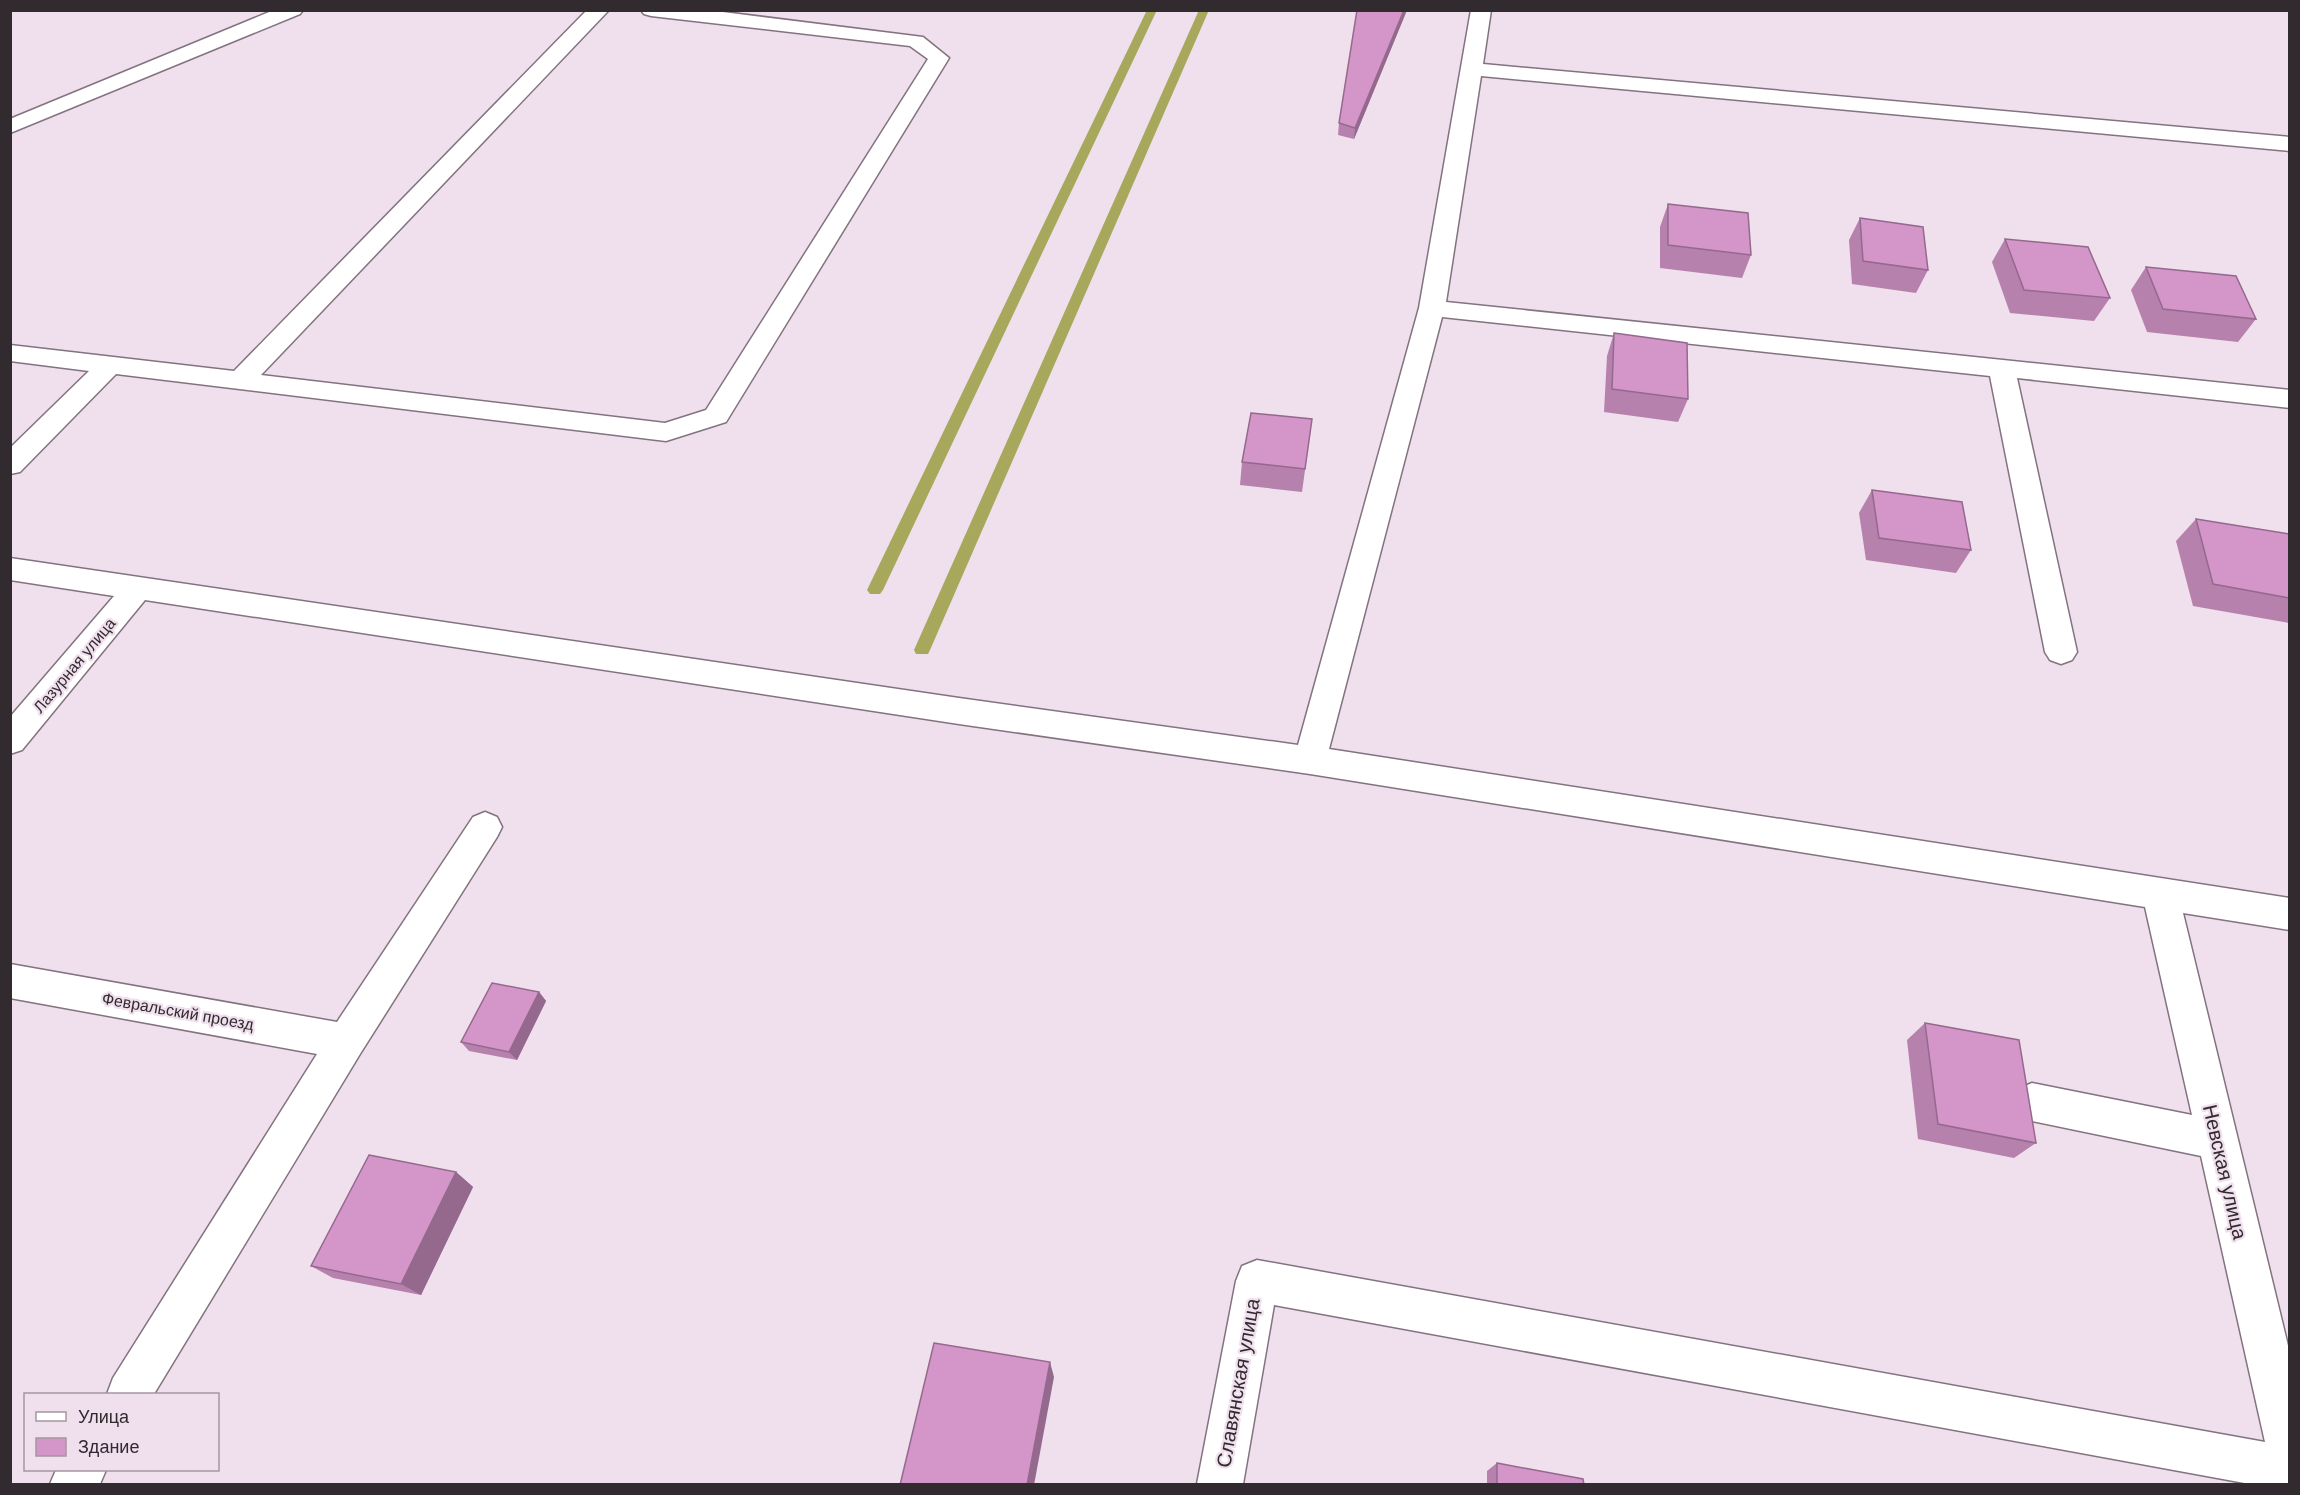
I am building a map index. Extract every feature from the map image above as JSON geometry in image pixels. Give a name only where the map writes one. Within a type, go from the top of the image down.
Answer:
[{"type":"street","points":[[10,127],[293,10]]},
{"type":"street","points":[[240,381],[599,10]]},
{"type":"street","points":[[10,353],[666,432],[716,416],[939,58],[916,41],[651,10]]},
{"type":"street","points":[[1310,760],[1432,308],[1473,69],[1480,10]]},
{"type":"street","points":[[1473,69],[2289,144]]},
{"type":"street","points":[[1432,308],[2289,399]]},
{"type":"street","points":[[10,465],[110,365]]},
{"type":"street","points":[[2001,367],[2061,652]]},
{"type":"street","points":[[10,569],[1310,760],[2289,914]]},
{"type":"street","name":"Лазурная улица","points":[[10,741],[138,588]]},
{"type":"street","points":[[130,1393],[346,1041],[485,826]]},
{"type":"street","name":"Невская улица","points":[[2160,893],[2289,1450]]},
{"type":"street","name":"Февральский проезд","points":[[10,981],[346,1041]]},
{"type":"street","points":[[2032,1102],[2217,1140]]},
{"type":"street","name":"Славянская улица","points":[[1220,1485],[1257,1281],[2289,1469]]},
{"type":"street","points":[[73,1485],[81,1471]]},
{"type":"building","points":[[1357,10],[1404,10],[1355,128],[1339,123]]},
{"type":"building","points":[[1668,204],[1748,213],[1751,255],[1668,245]]},
{"type":"building","points":[[1860,218],[1923,227],[1928,270],[1863,261]]},
{"type":"building","points":[[2005,239],[2088,247],[2110,298],[2024,290]]},
{"type":"building","points":[[2146,267],[2236,276],[2256,319],[2163,309]]},
{"type":"building","points":[[1614,333],[1687,343],[1688,399],[1612,389]]},
{"type":"building","points":[[1251,413],[1312,419],[1305,469],[1242,462]]},
{"type":"building","points":[[1872,490],[1962,502],[1971,550],[1879,538]]},
{"type":"building","points":[[2196,519],[2289,534],[2289,598],[2213,584]]},
{"type":"building","points":[[492,983],[539,992],[509,1052],[461,1042]]},
{"type":"building","points":[[1925,1023],[2019,1040],[2036,1143],[1938,1124]]},
{"type":"building","points":[[369,1155],[456,1172],[401,1284],[311,1266]]},
{"type":"building","points":[[934,1343],[1050,1362],[1027,1485],[900,1485]]},
{"type":"building","points":[[1497,1463],[1583,1479],[1584,1485],[1497,1485]]},
{"type":"waterway","points":[[875,590],[1152,10]]},
{"type":"waterway","points":[[922,650],[1204,10]]}]
